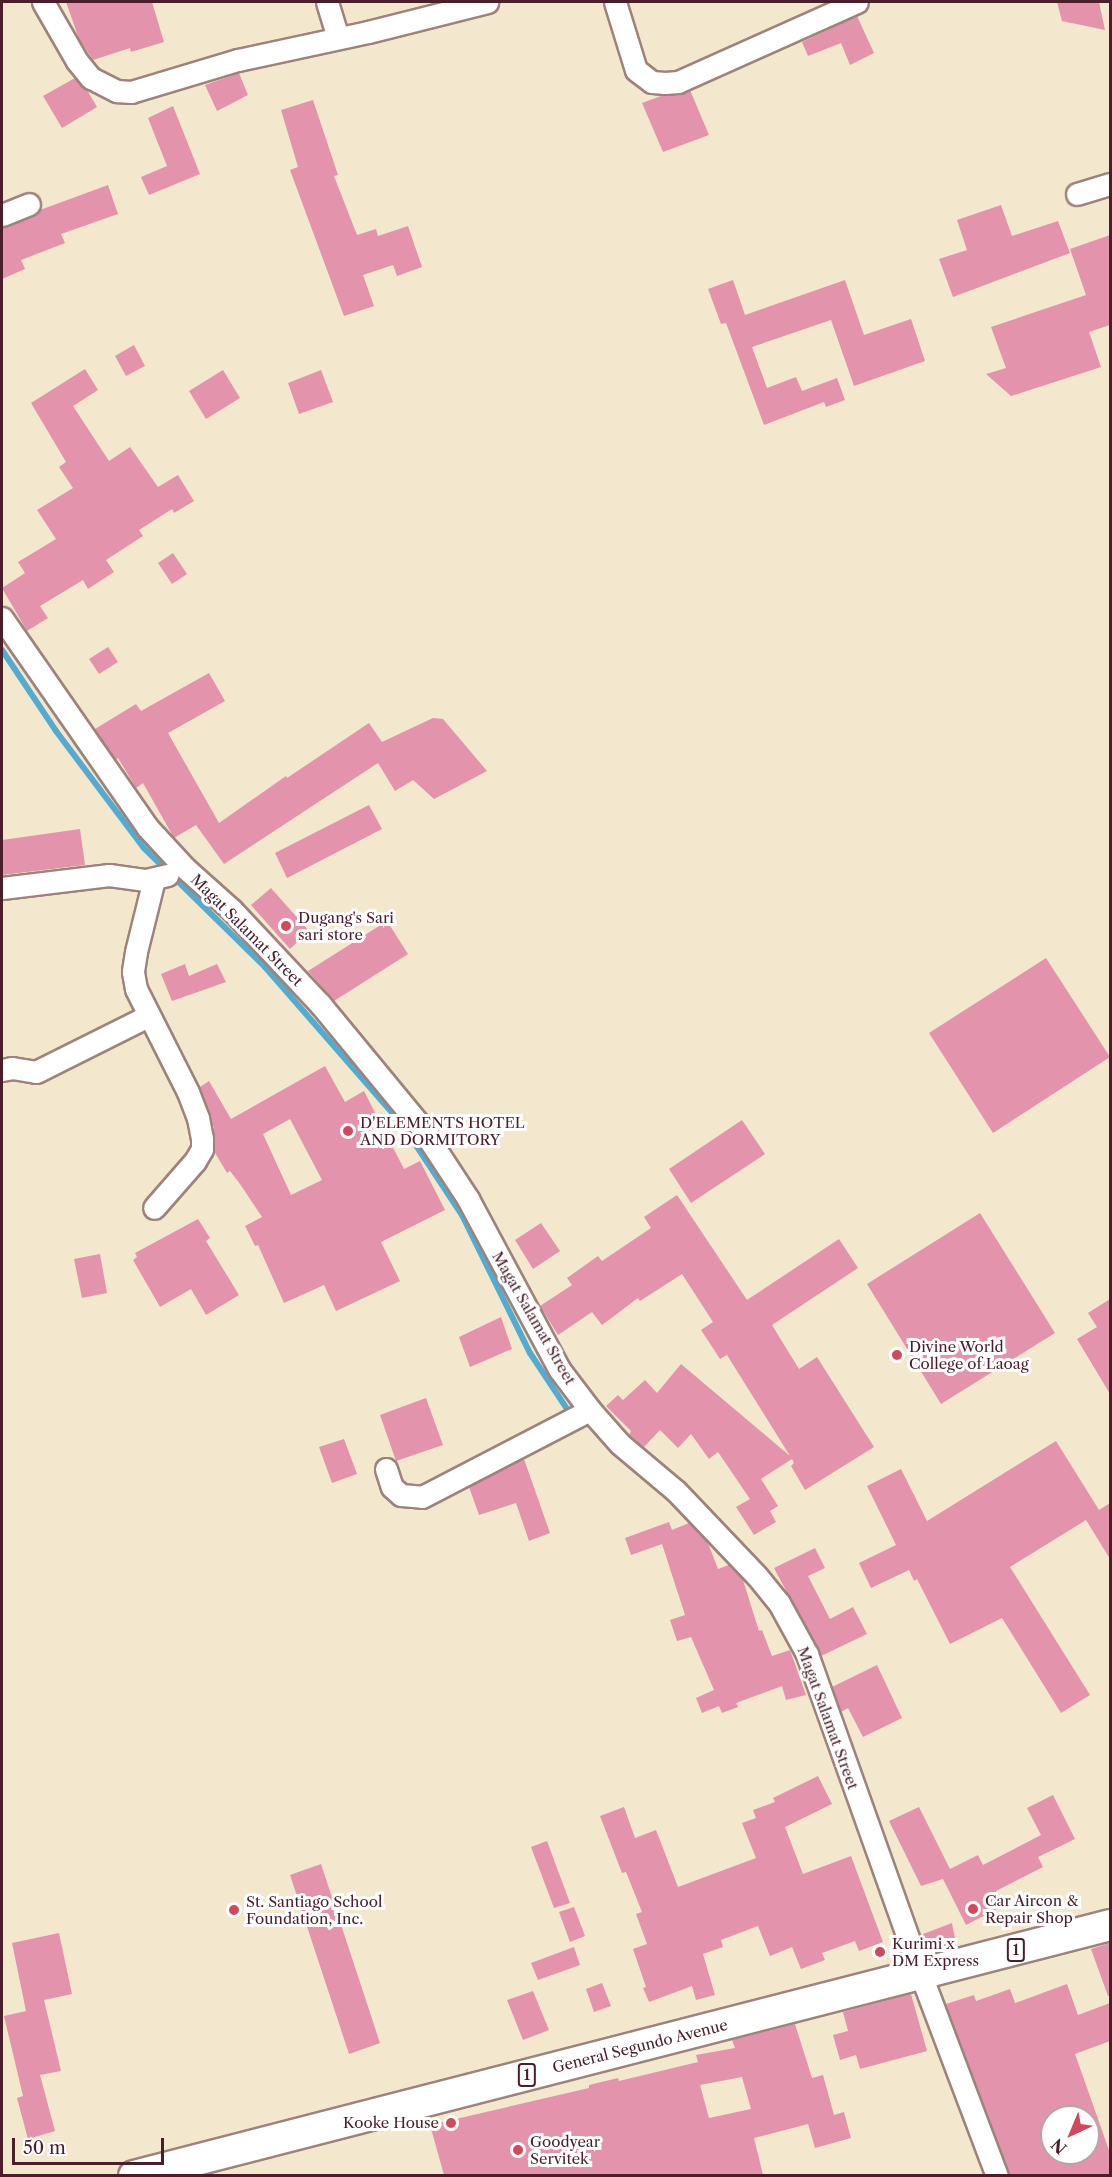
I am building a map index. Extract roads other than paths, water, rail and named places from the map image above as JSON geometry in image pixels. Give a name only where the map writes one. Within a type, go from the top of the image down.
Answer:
[{"type":"highway","name":"General Segundo Avenue","points":[[134,2175],[921,1975],[1110,1924]]},
{"type":"street","points":[[43,2],[77,61],[91,78],[117,91],[131,92],[238,60],[487,2]]},
{"type":"street","points":[[327,2],[338,37]]},
{"type":"street","points":[[615,2],[636,70],[652,82],[665,83],[678,82],[857,2]]},
{"type":"street","points":[[1077,194],[1110,184]]},
{"type":"street","points":[[2,215],[29,204]]},
{"type":"street","name":"Magat Salamat Street","points":[[2,618],[147,827],[170,874],[232,910],[320,1004],[419,1124],[468,1199],[559,1369],[590,1410],[620,1444],[676,1491],[757,1576],[793,1625],[807,1654],[921,1975],[998,2175]]},
{"type":"street","points":[[2,888],[109,875],[170,874],[133,972],[136,989],[148,1016],[188,1092],[198,1118],[202,1149],[195,1161],[154,1208]]},
{"type":"street","points":[[2,1070],[12,1068],[36,1072],[148,1016]]},
{"type":"street","points":[[386,1469],[392,1487],[401,1495],[422,1497],[590,1410]]},
{"type":"waterway","points":[[2,650],[56,731],[144,848],[265,967],[402,1124],[462,1215],[530,1353],[567,1409]]},
{"type":"place","name":"Dugang's Sari sari store","points":[[286,926]]},
{"type":"place","name":"D'ELEMENTS HOTEL AND DORMITORY","points":[[348,1131]]},
{"type":"place","name":"Divine World College of Laoag","points":[[897,1355]]},
{"type":"place","name":"Car Aircon & Repair Shop","points":[[973,1909]]},
{"type":"place","name":"St. Santiago School Foundation, Inc.","points":[[234,1910]]},
{"type":"place","name":"Kurimi x DM Express","points":[[880,1952]]},
{"type":"place","name":"Kooke House","points":[[451,2123]]},
{"type":"place","name":"Goodyear Servitek","points":[[518,2150]]}]
